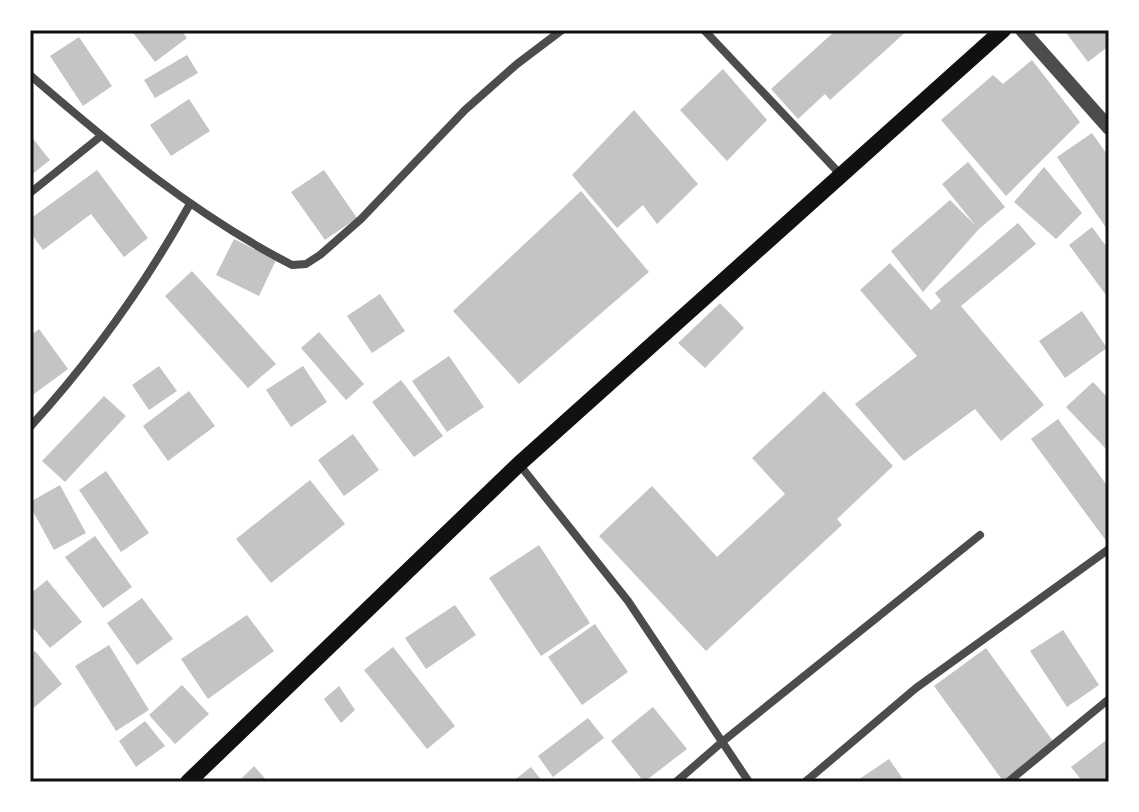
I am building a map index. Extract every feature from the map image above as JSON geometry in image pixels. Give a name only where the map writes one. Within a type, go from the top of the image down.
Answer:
[{"type":"main road","points":[[188,782],[519,464],[1003,30]]},
{"type":"street","points":[[30,75],[101,136],[190,204],[292,265],[306,264],[361,219],[465,110],[517,64],[562,30]]},
{"type":"street","points":[[704,30],[842,175]]},
{"type":"street","points":[[1022,30],[1109,128]]},
{"type":"street","points":[[30,193],[101,136]]},
{"type":"street","points":[[30,427],[86,359],[148,273],[190,204]]},
{"type":"street","points":[[519,464],[628,601],[749,782]]},
{"type":"street","points":[[676,782],[980,535]]},
{"type":"street","points":[[805,782],[916,688],[1109,549]]},
{"type":"street","points":[[1008,782],[1109,699]]},
{"type":"building","points":[[131,30],[181,30],[187,38],[155,62]]},
{"type":"building","points":[[836,30],[908,30],[830,100],[825,94],[798,119],[771,89]]},
{"type":"building","points":[[1064,30],[1109,30],[1109,46],[1088,62]]},
{"type":"building","points":[[79,37],[112,86],[83,106],[50,56]]},
{"type":"building","points":[[187,55],[198,73],[155,98],[144,80]]},
{"type":"building","points":[[1032,60],[1080,122],[1006,196],[941,120],[993,75],[1003,84]]},
{"type":"building","points":[[723,69],[767,120],[727,161],[680,110]]},
{"type":"building","points":[[189,99],[210,131],[171,156],[150,125]]},
{"type":"building","points":[[634,110],[698,184],[657,224],[643,205],[617,228],[572,175]]},
{"type":"building","points":[[1092,133],[1109,157],[1109,232],[1057,157]]},
{"type":"building","points":[[30,135],[50,160],[30,176]]},
{"type":"building","points":[[968,162],[1005,207],[979,229],[923,292],[891,251],[950,200],[976,226],[942,184]]},
{"type":"building","points":[[1044,167],[1082,213],[1056,239],[1014,202]]},
{"type":"building","points":[[97,170],[148,238],[124,257],[91,214],[43,250],[30,232],[30,219]]},
{"type":"building","points":[[324,170],[357,218],[325,240],[291,192]]},
{"type":"building","points":[[581,191],[649,272],[519,384],[453,311]]},
{"type":"building","points":[[1018,223],[1036,244],[961,306],[1044,405],[1001,441],[975,409],[904,461],[855,404],[917,356],[860,290],[890,263],[931,310],[941,301],[935,293]]},
{"type":"building","points":[[1092,227],[1109,250],[1109,299],[1069,245]]},
{"type":"building","points":[[234,239],[276,260],[259,296],[216,275]]},
{"type":"building","points":[[192,271],[276,364],[248,388],[165,296]]},
{"type":"building","points":[[380,294],[405,331],[372,353],[347,316]]},
{"type":"building","points":[[720,303],[744,328],[705,368],[678,343]]},
{"type":"building","points":[[1082,311],[1107,348],[1065,378],[1039,341]]},
{"type":"building","points":[[39,329],[68,369],[30,397],[30,336]]},
{"type":"building","points":[[319,332],[364,384],[346,400],[301,348]]},
{"type":"building","points":[[449,356],[484,407],[447,432],[412,381]]},
{"type":"building","points":[[159,366],[177,391],[149,410],[132,385]]},
{"type":"building","points":[[303,366],[327,402],[291,427],[266,390]]},
{"type":"building","points":[[401,380],[443,436],[414,457],[372,402]]},
{"type":"building","points":[[1093,382],[1109,399],[1109,447],[1106,449],[1066,407]]},
{"type":"building","points":[[189,391],[215,426],[168,461],[143,426]]},
{"type":"building","points":[[824,391],[893,466],[837,519],[842,525],[706,651],[599,536],[652,486],[717,557],[785,494],[752,458]]},
{"type":"building","points":[[104,396],[126,416],[65,482],[42,461]]},
{"type":"building","points":[[1058,419],[1109,488],[1107,542],[1031,439]]},
{"type":"building","points":[[353,434],[379,470],[344,496],[318,460]]},
{"type":"building","points":[[106,471],[149,533],[121,552],[79,490]]},
{"type":"building","points":[[310,480],[345,524],[271,583],[236,539]]},
{"type":"building","points":[[60,485],[86,533],[54,550],[30,502]]},
{"type":"building","points":[[95,536],[132,587],[103,608],[65,557]]},
{"type":"building","points":[[539,545],[590,623],[541,656],[489,578]]},
{"type":"building","points":[[47,580],[82,622],[50,648],[30,624],[30,594]]},
{"type":"building","points":[[142,598],[173,639],[137,665],[107,623]]},
{"type":"building","points":[[455,605],[476,635],[426,669],[405,638]]},
{"type":"building","points":[[247,615],[274,651],[208,699],[181,659]]},
{"type":"building","points":[[595,624],[628,672],[582,705],[548,657]]},
{"type":"building","points":[[1063,630],[1099,685],[1067,707],[1030,651]]},
{"type":"building","points":[[109,645],[149,710],[116,731],[75,666]]},
{"type":"building","points":[[393,647],[455,726],[427,749],[364,670]]},
{"type":"building","points":[[986,648],[1055,744],[1003,781],[934,686]]},
{"type":"building","points":[[35,651],[62,684],[31,710],[30,655]]},
{"type":"building","points":[[182,685],[209,714],[175,744],[149,715]]},
{"type":"building","points":[[339,686],[355,710],[341,723],[324,699]]},
{"type":"building","points":[[653,707],[687,749],[644,782],[611,741]]},
{"type":"building","points":[[588,718],[604,738],[553,777],[538,756]]},
{"type":"building","points":[[145,721],[165,746],[136,767],[119,741]]},
{"type":"building","points":[[1109,738],[1109,782],[1083,782],[1071,767]]},
{"type":"building","points":[[889,759],[905,782],[855,782]]},
{"type":"building","points":[[254,766],[268,782],[238,782]]},
{"type":"building","points":[[531,767],[543,782],[512,782]]}]
